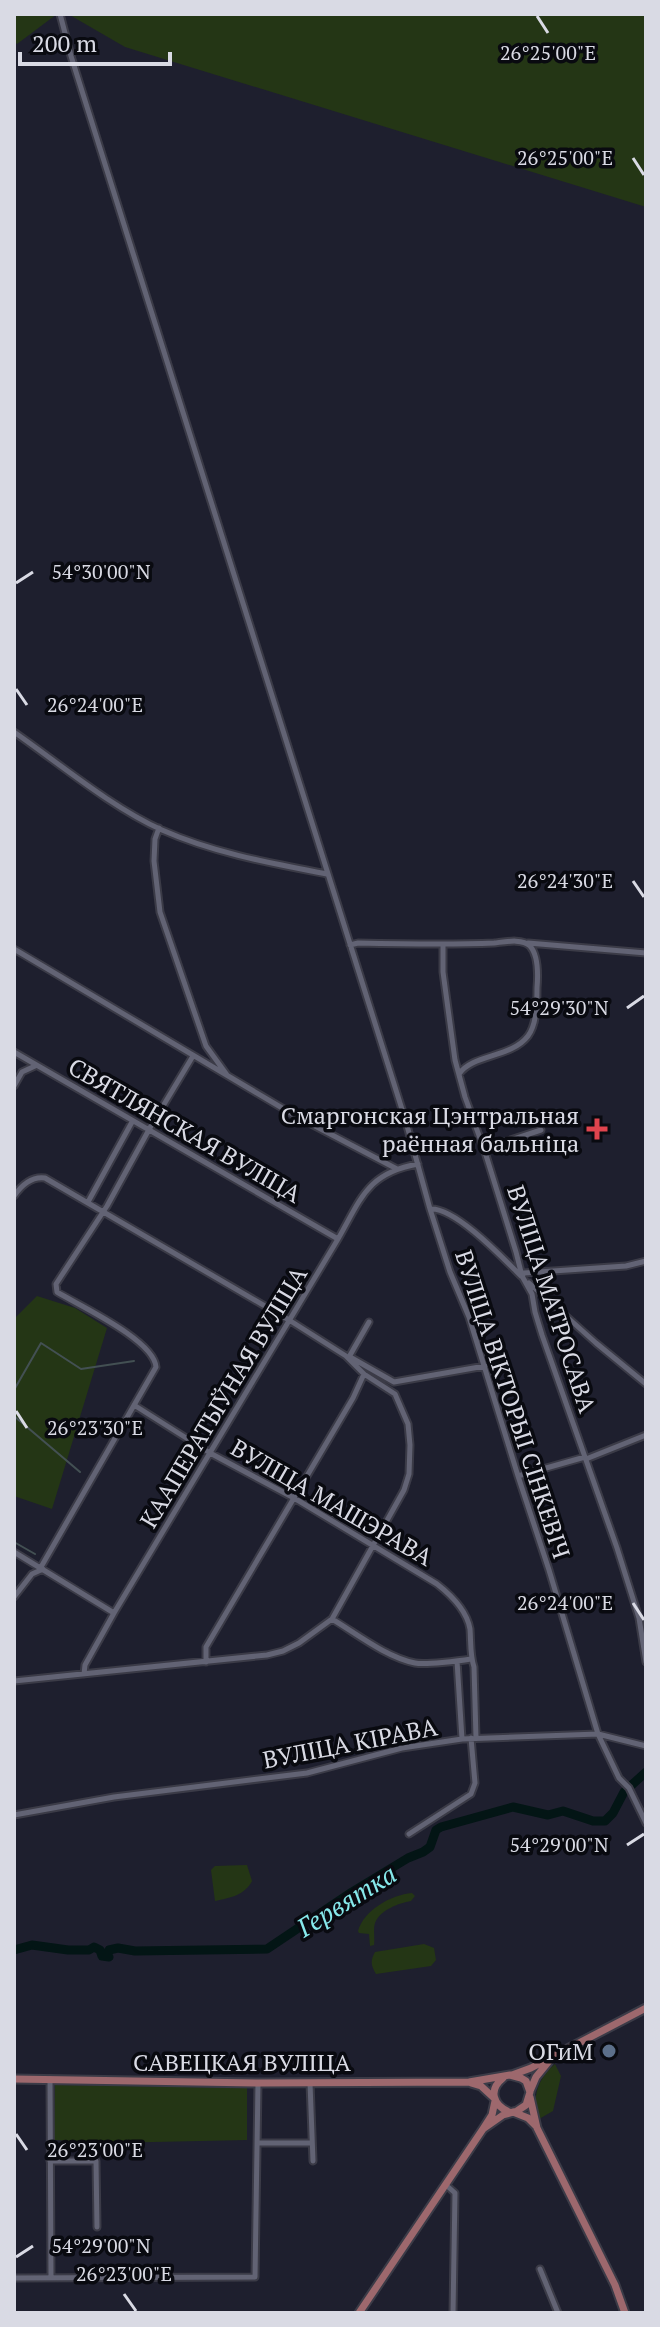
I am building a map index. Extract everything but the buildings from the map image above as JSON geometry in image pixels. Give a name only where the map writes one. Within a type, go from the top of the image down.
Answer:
[{"type":"main road","name":"САВЕЦКАЯ ВУЛІЦА","points":[[14,2079],[469,2082],[506,2076],[553,2057],[646,2008]]},
{"type":"main road","name":"САВЕЦКАЯ ВУЛІЦА","points":[[530,2093],[536,2077],[553,2057]]},
{"type":"main road","points":[[359,2313],[492,2115],[495,2086],[506,2076],[526,2081],[537,2128],[615,2285],[625,2313]]},
{"type":"main road","points":[[469,2082],[482,2087],[500,2108],[528,2118],[537,2128]]},
{"type":"main road","points":[[483,2129],[526,2105],[530,2093]]},
{"type":"street","name":"ВУЛІЦА ВІКТОРЫІ СІНКЕВІЧ","points":[[60,14],[430,1209],[485,1366],[598,1734],[619,1778],[629,1788],[646,1823]]},
{"type":"street","points":[[14,732],[121,807],[159,828],[196,844],[234,855],[327,874]]},
{"type":"street","points":[[159,828],[154,861],[160,912],[206,1046],[227,1076]]},
{"type":"street","points":[[350,945],[512,942],[529,946],[646,953]]},
{"type":"street","name":"ВУЛІЦА МАТРОСАВА","points":[[443,944],[446,1003],[459,1074],[522,1276],[532,1294],[542,1335],[642,1617],[646,1662]]},
{"type":"street","points":[[459,1074],[466,1066],[508,1050],[528,1035],[534,1024],[537,995],[537,969],[529,946]]},
{"type":"street","points":[[14,949],[294,1115],[398,1169]]},
{"type":"street","points":[[16,1054],[22,1060],[22,1072]]},
{"type":"street","name":"СВЯТЛЯНСКАЯ ВУЛІЦА","points":[[16,1054],[338,1239]]},
{"type":"street","points":[[14,1597],[32,1574],[42,1568],[156,1367],[155,1359],[127,1334],[55,1288],[193,1056]]},
{"type":"street","points":[[14,1086],[22,1072],[37,1066]]},
{"type":"street","points":[[88,1202],[132,1122]]},
{"type":"street","points":[[485,1152],[495,1145],[541,1130]]},
{"type":"street","name":"КААПЕРАТЫЎНАЯ ВУЛІЦА","points":[[84,1674],[85,1665],[114,1613],[369,1186],[398,1169],[418,1164]]},
{"type":"street","points":[[14,1196],[27,1182],[41,1177],[104,1210],[394,1382],[485,1366]]},
{"type":"street","points":[[430,1209],[436,1208],[452,1215],[646,1384]]},
{"type":"street","points":[[522,1276],[524,1273],[626,1266],[646,1261]]},
{"type":"street","points":[[348,1357],[369,1322]]},
{"type":"street","points":[[348,1357],[365,1375],[399,1399]]},
{"type":"street","points":[[365,1375],[376,1373]]},
{"type":"street","points":[[206,1662],[206,1647],[365,1375]]},
{"type":"street","points":[[14,1681],[267,1655],[299,1643],[332,1619],[404,1490],[409,1474],[408,1424],[394,1382]]},
{"type":"street","name":"ВУЛІЦА МАШЭРАВА","points":[[134,1405],[210,1453],[294,1498],[437,1584],[461,1608],[469,1626],[474,1667],[475,1783],[471,1794],[409,1834]]},
{"type":"street","points":[[518,1476],[586,1458],[646,1435]]},
{"type":"street","points":[[14,1552],[114,1613]]},
{"type":"street","points":[[332,1619],[403,1660],[419,1664],[471,1659]]},
{"type":"street","points":[[457,1661],[462,1739]]},
{"type":"street","name":"ВУЛІЦА КІРАВА","points":[[14,1815],[114,1797],[307,1773],[402,1748],[462,1739],[598,1734],[646,1746]]},
{"type":"street","points":[[50,2079],[51,2277]]},
{"type":"street","points":[[14,2278],[255,2277],[258,2083]]},
{"type":"street","points":[[310,2083],[313,2161]]},
{"type":"street","points":[[257,2143],[312,2143]]},
{"type":"street","points":[[50,2161],[96,2161],[97,2227]]},
{"type":"street","points":[[446,2185],[455,2193],[453,2313]]},
{"type":"street","points":[[540,2269],[558,2313]]},
{"type":"green space","points":[[14,14],[57,14],[17,44],[14,41]]},
{"type":"green space","points":[[68,14],[646,14],[646,207],[125,47]]},
{"type":"green space","points":[[37,1296],[75,1308],[107,1328],[52,1509],[14,1496],[14,1319]]},
{"type":"green space","points":[[247,1865],[252,1881],[249,1886],[236,1895],[215,1901],[211,1870],[215,1866]]},
{"type":"green space","points":[[412,1893],[415,1896],[411,1901],[390,1908],[377,1918],[374,1945],[370,1946],[369,1934],[358,1931],[366,1916],[387,1900]]},
{"type":"green space","points":[[424,1944],[434,1948],[436,1960],[431,1966],[376,1974],[374,1971],[372,1961],[375,1952]]},
{"type":"green space","points":[[555,2064],[561,2076],[553,2111],[539,2119],[536,2103],[538,2088]]},
{"type":"green space","points":[[55,2085],[247,2088],[247,2140],[107,2143],[54,2140]]},
{"type":"waterway","points":[[14,1390],[41,1343],[81,1369],[134,1361]]},
{"type":"waterway","points":[[14,1416],[80,1472]]},
{"type":"waterway","points":[[14,1542],[35,1554]]},
{"type":"waterway","name":"Гервятка","points":[[14,1950],[32,1945],[68,1950],[89,1950],[94,1947],[100,1950],[102,1956],[109,1957],[109,1950],[118,1948],[135,1951],[267,1949],[352,1892],[423,1852],[430,1847],[436,1830],[441,1827],[513,1807],[548,1815],[563,1811],[593,1821],[605,1821],[624,1792],[646,1772]]},
{"type":"place","name":"Смаргонская Цэнтральная раённая бальніца","points":[[597,1129]]},
{"type":"place","name":"ОГиМ","points":[[609,2051]]}]
